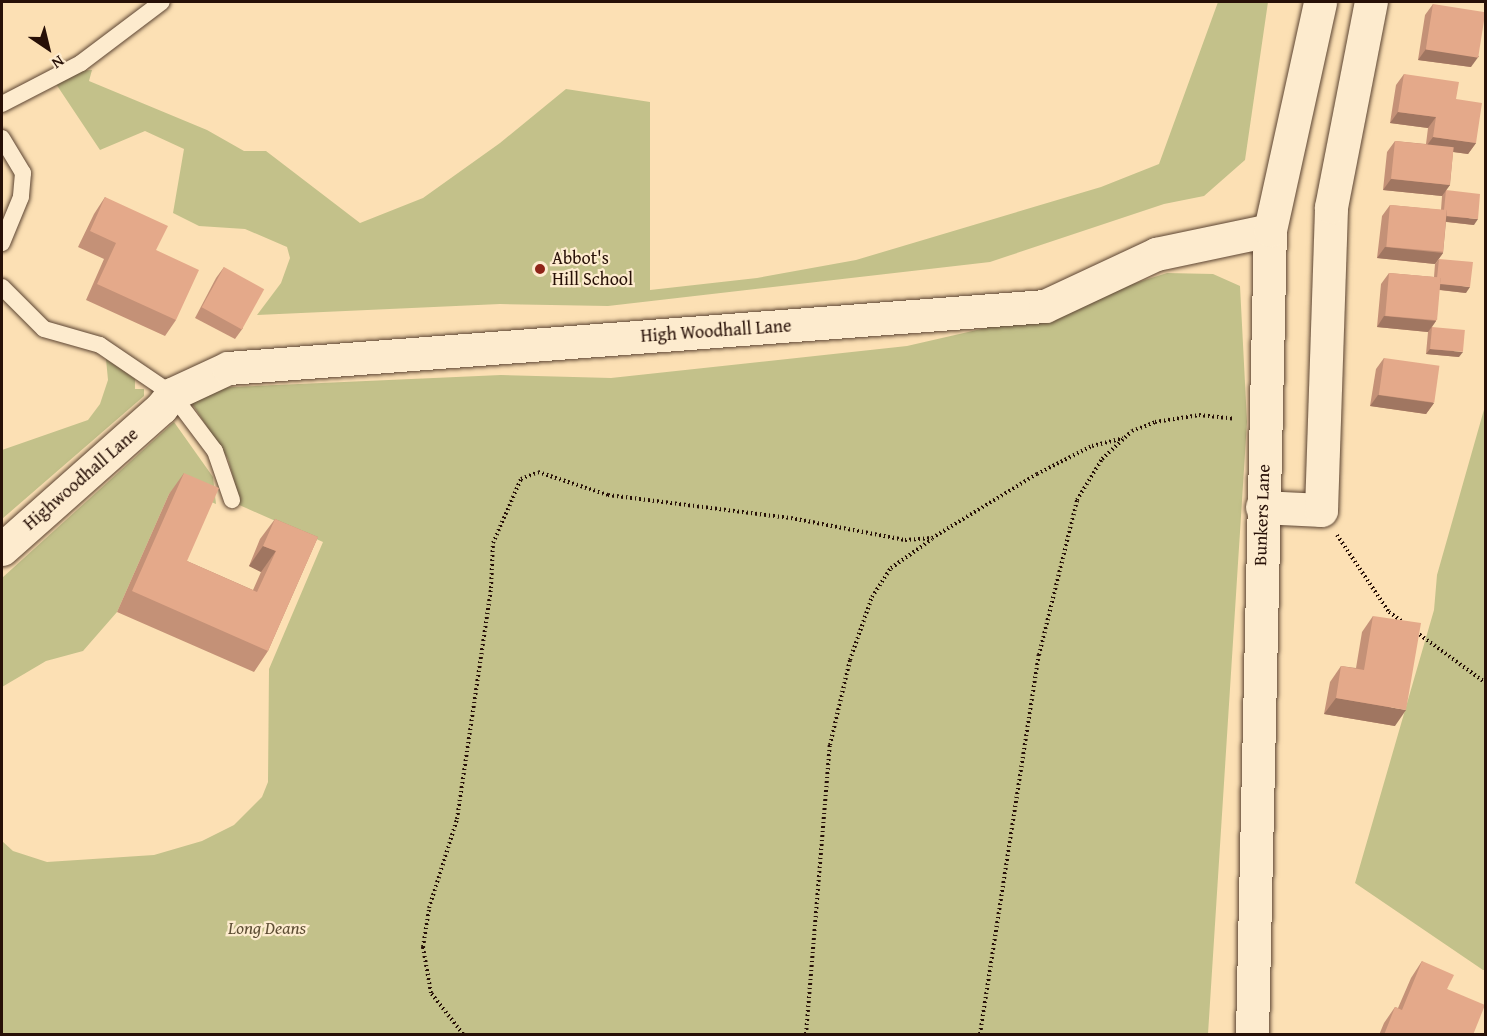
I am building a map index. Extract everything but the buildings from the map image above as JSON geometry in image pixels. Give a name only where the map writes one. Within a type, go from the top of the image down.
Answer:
[{"type":"street","name":"Bunkers Lane","points":[[1254,1029],[1262,507],[1270,230],[1320,2]]},
{"type":"street","points":[[1262,507],[1321,510],[1331,207],[1371,2]]},
{"type":"street","name":"High Woodhall Lane","points":[[166,401],[228,368],[1045,306],[1156,254],[1270,230]]},
{"type":"street","name":"Highwoodhall Lane","points":[[2,549],[166,401]]},
{"type":"lane","points":[[2,104],[81,63],[162,2]]},
{"type":"lane","points":[[2,138],[23,173],[21,197],[2,243]]},
{"type":"lane","points":[[2,287],[44,329],[100,345],[166,401],[215,451],[232,500]]},
{"type":"path","points":[[806,1035],[830,745],[850,660],[872,597],[891,568],[932,538],[1037,474],[1092,446],[1123,438],[1155,422],[1199,415],[1247,422],[1264,435]]},
{"type":"path","points":[[980,1035],[1040,655],[1067,532],[1086,484],[1102,459],[1123,438]]},
{"type":"path","points":[[464,1035],[431,993],[423,947],[429,908],[457,819],[491,588],[493,543],[521,479],[545,473],[608,495],[791,518],[905,540],[932,538]]},
{"type":"path","points":[[1321,510],[1389,612],[1485,683]]},
{"type":"green space","points":[[1218,2],[1268,2],[1245,160],[1204,196],[1164,204],[990,262],[608,306],[500,304],[257,315],[281,283],[290,258],[287,247],[245,229],[199,226],[173,213],[184,149],[145,131],[100,150],[54,81],[75,71],[92,70],[89,81],[207,130],[244,151],[266,151],[360,223],[423,198],[500,143],[566,89],[650,102],[650,290],[757,278],[856,260],[1101,187],[1159,164]]},
{"type":"green space","name":"Long Deans","points":[[1167,273],[1213,274],[1240,286],[1247,422],[1208,1034],[2,1034],[2,841],[13,851],[47,862],[154,855],[202,841],[234,825],[262,797],[268,782],[269,669],[323,542],[237,504],[239,498],[228,459],[189,399],[188,389],[501,375],[611,378],[907,346],[1016,321]]},
{"type":"green space","points":[[106,359],[135,379],[135,389],[144,389],[144,396],[2,519],[2,450],[88,420],[100,404],[108,380]]},
{"type":"green space","points":[[1485,406],[1485,970],[1483,970],[1355,883],[1434,610],[1437,575]]},
{"type":"green space","points":[[174,422],[213,477],[216,504],[178,488],[180,481],[169,494],[117,612],[83,651],[46,661],[2,687],[2,578]]},
{"type":"place","name":"Abbot's Hill School","points":[[540,269]]}]
